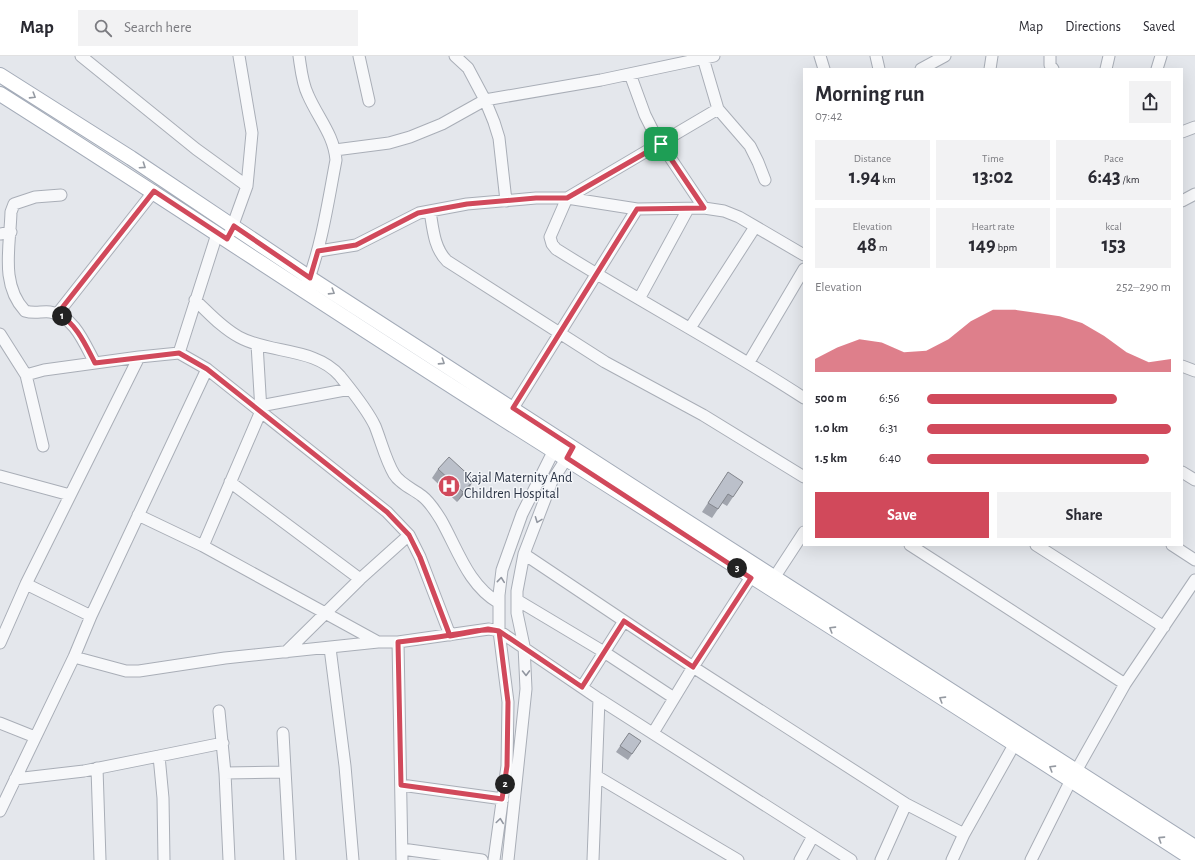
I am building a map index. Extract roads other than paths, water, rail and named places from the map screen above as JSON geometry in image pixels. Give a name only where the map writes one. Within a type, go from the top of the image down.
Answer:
[{"type":"main road","points":[[0,75],[131,158],[310,278],[513,408],[556,444]]},
{"type":"main road","points":[[0,94],[154,191],[305,291],[570,452],[771,583],[1014,745],[1074,776],[1194,860]]},
{"type":"main road","points":[[570,452],[751,578],[771,583],[1074,776],[1195,847]]},
{"type":"street","points":[[81,56],[196,149],[247,186]]},
{"type":"street","points":[[179,353],[195,300],[222,236],[234,226],[247,186],[252,133],[239,56]]},
{"type":"street","points":[[299,56],[303,81],[308,95],[330,135],[335,150],[336,160],[318,251],[305,291]]},
{"type":"street","points":[[359,56],[369,101]]},
{"type":"street","points":[[455,56],[468,68],[486,100],[498,138],[506,201]]},
{"type":"street","points":[[335,150],[389,143],[410,137],[442,124],[486,100],[630,74],[680,59],[714,56]]},
{"type":"street","points":[[820,56],[824,68]]},
{"type":"street","points":[[876,56],[879,68]]},
{"type":"street","points":[[923,68],[945,56]]},
{"type":"street","points":[[990,68],[992,56]]},
{"type":"street","points":[[1050,56],[1050,65],[1052,68]]},
{"type":"street","points":[[1106,68],[1109,56]]},
{"type":"street","points":[[1157,68],[1161,56]]},
{"type":"street","points":[[702,58],[718,109],[750,146],[765,180]]},
{"type":"street","points":[[630,74],[644,115],[661,144],[704,208]]},
{"type":"street","points":[[718,109],[661,144],[567,198],[550,237],[552,244],[556,249],[598,275],[749,362],[803,397]]},
{"type":"street","points":[[1183,132],[1195,127]]},
{"type":"street","points":[[58,313],[154,191]]},
{"type":"street","points":[[1183,200],[1195,194]]},
{"type":"street","points":[[61,195],[35,197],[16,202],[12,207],[5,233],[6,276],[16,303],[29,312],[49,311],[58,313],[67,319],[80,335],[95,363]]},
{"type":"street","points":[[318,251],[356,245],[418,213],[467,204],[536,198],[567,198],[637,209],[704,208],[724,211],[739,217],[803,254]]},
{"type":"street","points":[[513,408],[598,275],[637,209]]},
{"type":"street","points":[[639,298],[688,209]]},
{"type":"street","points":[[430,211],[437,247],[448,261],[561,332],[605,362],[703,414],[803,476]]},
{"type":"street","points":[[690,328],[755,227]]},
{"type":"street","points":[[749,362],[803,272]]},
{"type":"street","points":[[195,300],[227,329],[240,338],[256,344],[297,353],[323,363],[338,374],[374,423],[394,474],[403,483],[424,497],[434,510],[467,570],[479,588],[499,603]]},
{"type":"street","points":[[0,334],[26,375],[43,446]]},
{"type":"street","points":[[203,546],[260,408],[256,344]]},
{"type":"street","points":[[26,375],[44,370],[179,353],[207,369],[260,408],[387,512],[409,535],[420,557],[450,636]]},
{"type":"street","points":[[0,643],[26,584],[139,357]]},
{"type":"street","points":[[1183,366],[1195,371]]},
{"type":"street","points":[[0,811],[74,657],[91,616],[207,369]]},
{"type":"street","points":[[260,408],[350,389]]},
{"type":"street","points":[[494,860],[507,766],[508,702],[499,631],[499,603],[502,570],[509,548],[556,444]]},
{"type":"street","points":[[508,860],[526,689],[524,646],[516,614],[516,591],[524,554],[552,481],[570,452]]},
{"type":"street","points":[[1183,473],[1195,480]]},
{"type":"street","points":[[1,477],[70,495]]},
{"type":"street","points":[[230,482],[360,579]]},
{"type":"street","points":[[138,515],[203,546],[378,642]]},
{"type":"street","points":[[771,583],[803,534]]},
{"type":"street","points":[[286,652],[360,579],[409,535]]},
{"type":"street","points":[[912,546],[1125,684]]},
{"type":"street","points":[[1038,546],[1164,627]]},
{"type":"street","points":[[1174,546],[1195,560]]},
{"type":"street","points":[[524,554],[693,667],[906,804],[964,834]]},
{"type":"street","points":[[653,733],[693,667],[751,578]]},
{"type":"street","points":[[1031,860],[1074,776],[1125,684],[1195,580]]},
{"type":"street","points":[[26,584],[91,616]]},
{"type":"street","points":[[517,600],[604,652],[674,698]]},
{"type":"street","points":[[582,687],[624,621]]},
{"type":"street","points":[[74,657],[126,671],[139,671],[225,658],[378,642],[398,642],[450,636],[488,629],[499,631],[524,646],[600,699],[851,860]]},
{"type":"street","points":[[398,642],[402,854],[482,860]]},
{"type":"street","points":[[330,648],[345,766],[353,860]]},
{"type":"street","points":[[597,858],[600,699]]},
{"type":"street","points":[[219,711],[223,743],[229,860]]},
{"type":"street","points":[[0,723],[35,737]]},
{"type":"street","points":[[283,733],[290,860]]},
{"type":"street","points":[[15,779],[97,768],[223,743]]},
{"type":"street","points":[[952,860],[964,834],[1014,745]]},
{"type":"street","points":[[159,756],[163,798],[164,860]]},
{"type":"street","points":[[97,768],[100,860]]},
{"type":"street","points":[[225,773],[285,772]]},
{"type":"street","points":[[598,777],[738,860]]},
{"type":"street","points":[[401,785],[502,799]]},
{"type":"street","points":[[881,860],[906,804]]},
{"type":"street","points":[[800,860],[813,836]]},
{"type":"place","name":"Kajal Maternity And Children Hospital","points":[[449,486]]}]
